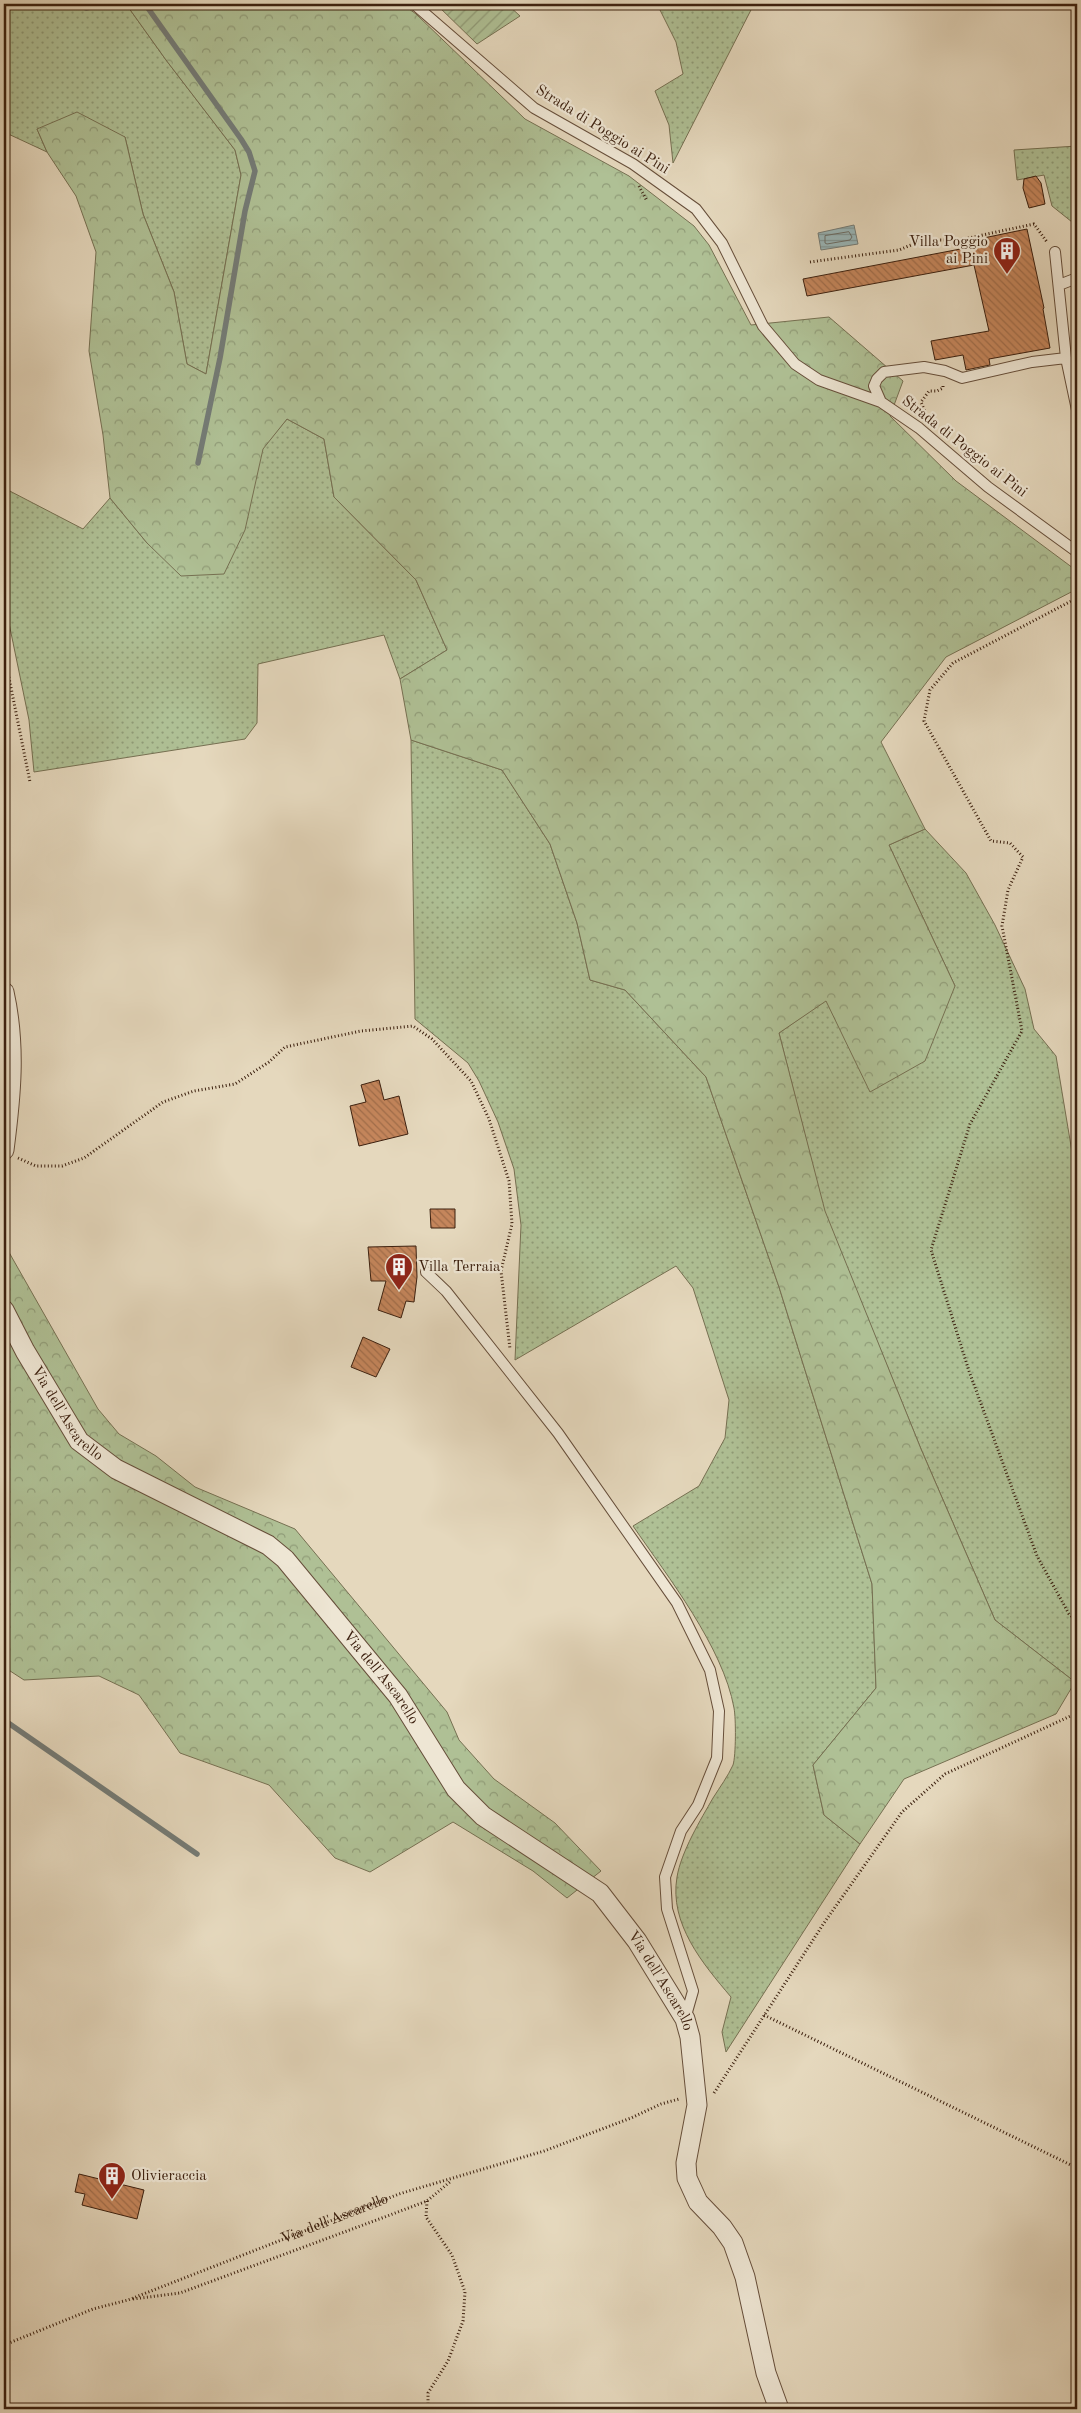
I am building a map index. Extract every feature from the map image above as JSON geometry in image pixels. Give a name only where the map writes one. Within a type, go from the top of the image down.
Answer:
[{"type":"street","points":[[4,992],[12,1041],[8,1153]]},
{"type":"street","name":"Via dell'Ascarello","points":[[4,1310],[25,1351],[79,1441],[116,1468],[268,1545],[285,1559],[398,1696],[456,1789],[483,1816],[600,1893],[637,1941],[685,2019],[690,2036],[696,2095],[696,2114],[686,2163],[687,2178],[698,2202],[722,2227],[733,2243],[745,2277],[766,2373],[779,2409]]},
{"type":"lane","name":"Strada di Poggio ai Pini","points":[[414,4],[534,108],[633,164],[696,209],[722,243],[763,326],[795,364],[819,380],[881,402],[920,428],[988,487],[1077,552]]},
{"type":"lane","points":[[1055,252],[1066,358],[1077,410]]},
{"type":"lane","points":[[1059,285],[1077,278]]},
{"type":"lane","points":[[881,402],[874,386],[877,379],[884,372],[924,367],[945,371],[962,378],[1032,362],[1066,358]]},
{"type":"lane","points":[[426,1272],[446,1291],[558,1433],[678,1603],[710,1670],[720,1711],[718,1758],[698,1804],[681,1831],[665,1877],[667,1909],[693,1991],[685,2019]]},
{"type":"path","points":[[810,262],[898,250],[924,240],[959,240],[1034,224],[1055,252]]},
{"type":"path","points":[[920,428],[928,416],[922,402],[924,395],[929,390],[937,391],[943,388],[945,371]]},
{"type":"path","points":[[1077,598],[953,663],[930,690],[924,721],[991,841],[1010,843],[1023,857],[1008,890],[1002,926],[1022,1031],[970,1124],[931,1250],[969,1370],[1037,1556],[1069,1614],[1077,1621]]},
{"type":"path","points":[[4,653],[30,782]]},
{"type":"path","points":[[8,1153],[36,1166],[62,1166],[84,1158],[163,1102],[194,1091],[235,1084],[270,1062],[285,1047],[361,1031],[413,1026],[432,1039],[471,1081],[489,1119],[509,1181],[512,1224],[501,1271],[510,1351]]},
{"type":"path","points":[[696,2095],[713,2094],[824,1923],[902,1812],[944,1774],[1077,1713]]},
{"type":"path","points":[[764,2016],[1077,2168]]},
{"type":"path","name":"Via dell'Ascarello","points":[[4,2345],[93,2309],[128,2300],[399,2194],[544,2151],[631,2118],[660,2104],[696,2095]]},
{"type":"path","points":[[128,2300],[180,2293],[427,2201],[453,2179]]},
{"type":"path","points":[[427,2201],[426,2217],[452,2255],[465,2292],[463,2321],[448,2362],[428,2393],[428,2409]]},
{"type":"green space","points":[[4,4],[126,4],[235,150],[241,175],[206,374],[187,364],[174,292],[143,214],[125,137],[37,129],[47,152],[4,132]]},
{"type":"green space","points":[[126,4],[402,4],[416,14],[525,119],[629,176],[694,226],[709,245],[751,325],[829,317],[903,381],[890,416],[956,481],[1077,571],[1077,589],[946,657],[881,742],[925,829],[889,845],[955,986],[925,1061],[870,1092],[826,1001],[779,1033],[825,1211],[921,1449],[995,1620],[1075,1682],[1056,1714],[904,1779],[860,1844],[824,1815],[813,1765],[876,1688],[872,1584],[779,1287],[706,1077],[625,990],[590,980],[577,923],[550,844],[502,770],[411,740],[400,679],[447,650],[416,580],[334,497],[324,439],[287,419],[263,449],[245,530],[224,574],[181,576],[147,543],[110,498],[103,435],[89,351],[96,252],[76,196],[47,152],[37,129],[77,112],[125,137],[143,214],[174,292],[187,364],[206,374],[241,175],[235,150]]},
{"type":"green space","points":[[436,4],[507,4],[520,16],[477,44]]},
{"type":"green space","points":[[657,4],[754,4],[673,163],[669,125],[655,91],[683,74],[676,42]]},
{"type":"green space","points":[[1077,146],[1077,226],[1052,206],[1044,175],[1017,180],[1014,150]]},
{"type":"green space","points":[[287,419],[324,439],[334,497],[416,580],[447,650],[400,679],[384,635],[258,664],[257,723],[245,739],[34,772],[29,720],[4,599],[4,488],[83,529],[110,498],[147,543],[262,449]]},
{"type":"green space","points":[[411,740],[502,770],[550,844],[577,923],[590,980],[625,990],[706,1077],[779,1287],[872,1584],[876,1688],[813,1765],[824,1815],[860,1844],[726,2052],[722,2032],[731,1997],[710,1971],[691,1942],[683,1927],[678,1911],[676,1894],[679,1867],[687,1847],[733,1765],[735,1754],[734,1708],[719,1661],[706,1637],[677,1590],[633,1526],[699,1486],[725,1438],[729,1400],[693,1288],[676,1266],[515,1360],[521,1225],[514,1169],[498,1122],[479,1081],[468,1063],[415,1019]]},
{"type":"green space","points":[[925,829],[966,873],[995,925],[1025,989],[1034,1029],[1056,1056],[1077,1182],[1077,1678],[1075,1682],[995,1620],[921,1449],[824,1211],[779,1033],[826,1000],[955,986],[889,845]]},
{"type":"green space","points":[[4,1247],[6,1247],[98,1409],[119,1434],[156,1456],[195,1487],[295,1529],[447,1712],[459,1740],[494,1779],[555,1823],[601,1871],[567,1898],[533,1871],[453,1822],[370,1872],[335,1858],[269,1785],[180,1753],[139,1695],[99,1676],[24,1680],[4,1667]]},
{"type":"water","points":[[854,225],[858,244],[821,250],[818,233]]},
{"type":"building","points":[[1036,176],[1041,183],[1045,204],[1029,208],[1023,188],[1024,179]]},
{"type":"building","points":[[1027,229],[1044,308],[1050,348],[989,359],[990,365],[966,370],[963,355],[935,360],[931,341],[989,331],[974,265],[807,296],[803,279],[971,247],[969,241]]},
{"type":"building","points":[[379,1080],[384,1100],[399,1096],[408,1134],[359,1146],[350,1106],[366,1102],[361,1085]]},
{"type":"building","points":[[430,1209],[455,1209],[455,1228],[431,1228]]},
{"type":"building","name":"Villa Terraia","points":[[416,1246],[417,1277],[414,1302],[406,1301],[401,1318],[378,1310],[386,1281],[371,1281],[368,1247]]},
{"type":"building","points":[[363,1337],[390,1349],[376,1377],[351,1367]]},
{"type":"building","name":"Olivieraccia","points":[[79,2174],[144,2190],[137,2219],[82,2205],[85,2194],[75,2192]]},
{"type":"waterway","points":[[80,4],[86,8],[101,4]]},
{"type":"waterway","points":[[145,4],[241,139],[249,152],[255,171],[245,211],[220,358],[198,463]]},
{"type":"waterway","points":[[4,1720],[197,1854]]},
{"type":"place","name":"Villa Poggio ai Pini","points":[[1007,275]]},
{"type":"place","name":"Villa Terraia","points":[[399,1291]]},
{"type":"place","name":"Olivieraccia","points":[[112,2200]]}]
